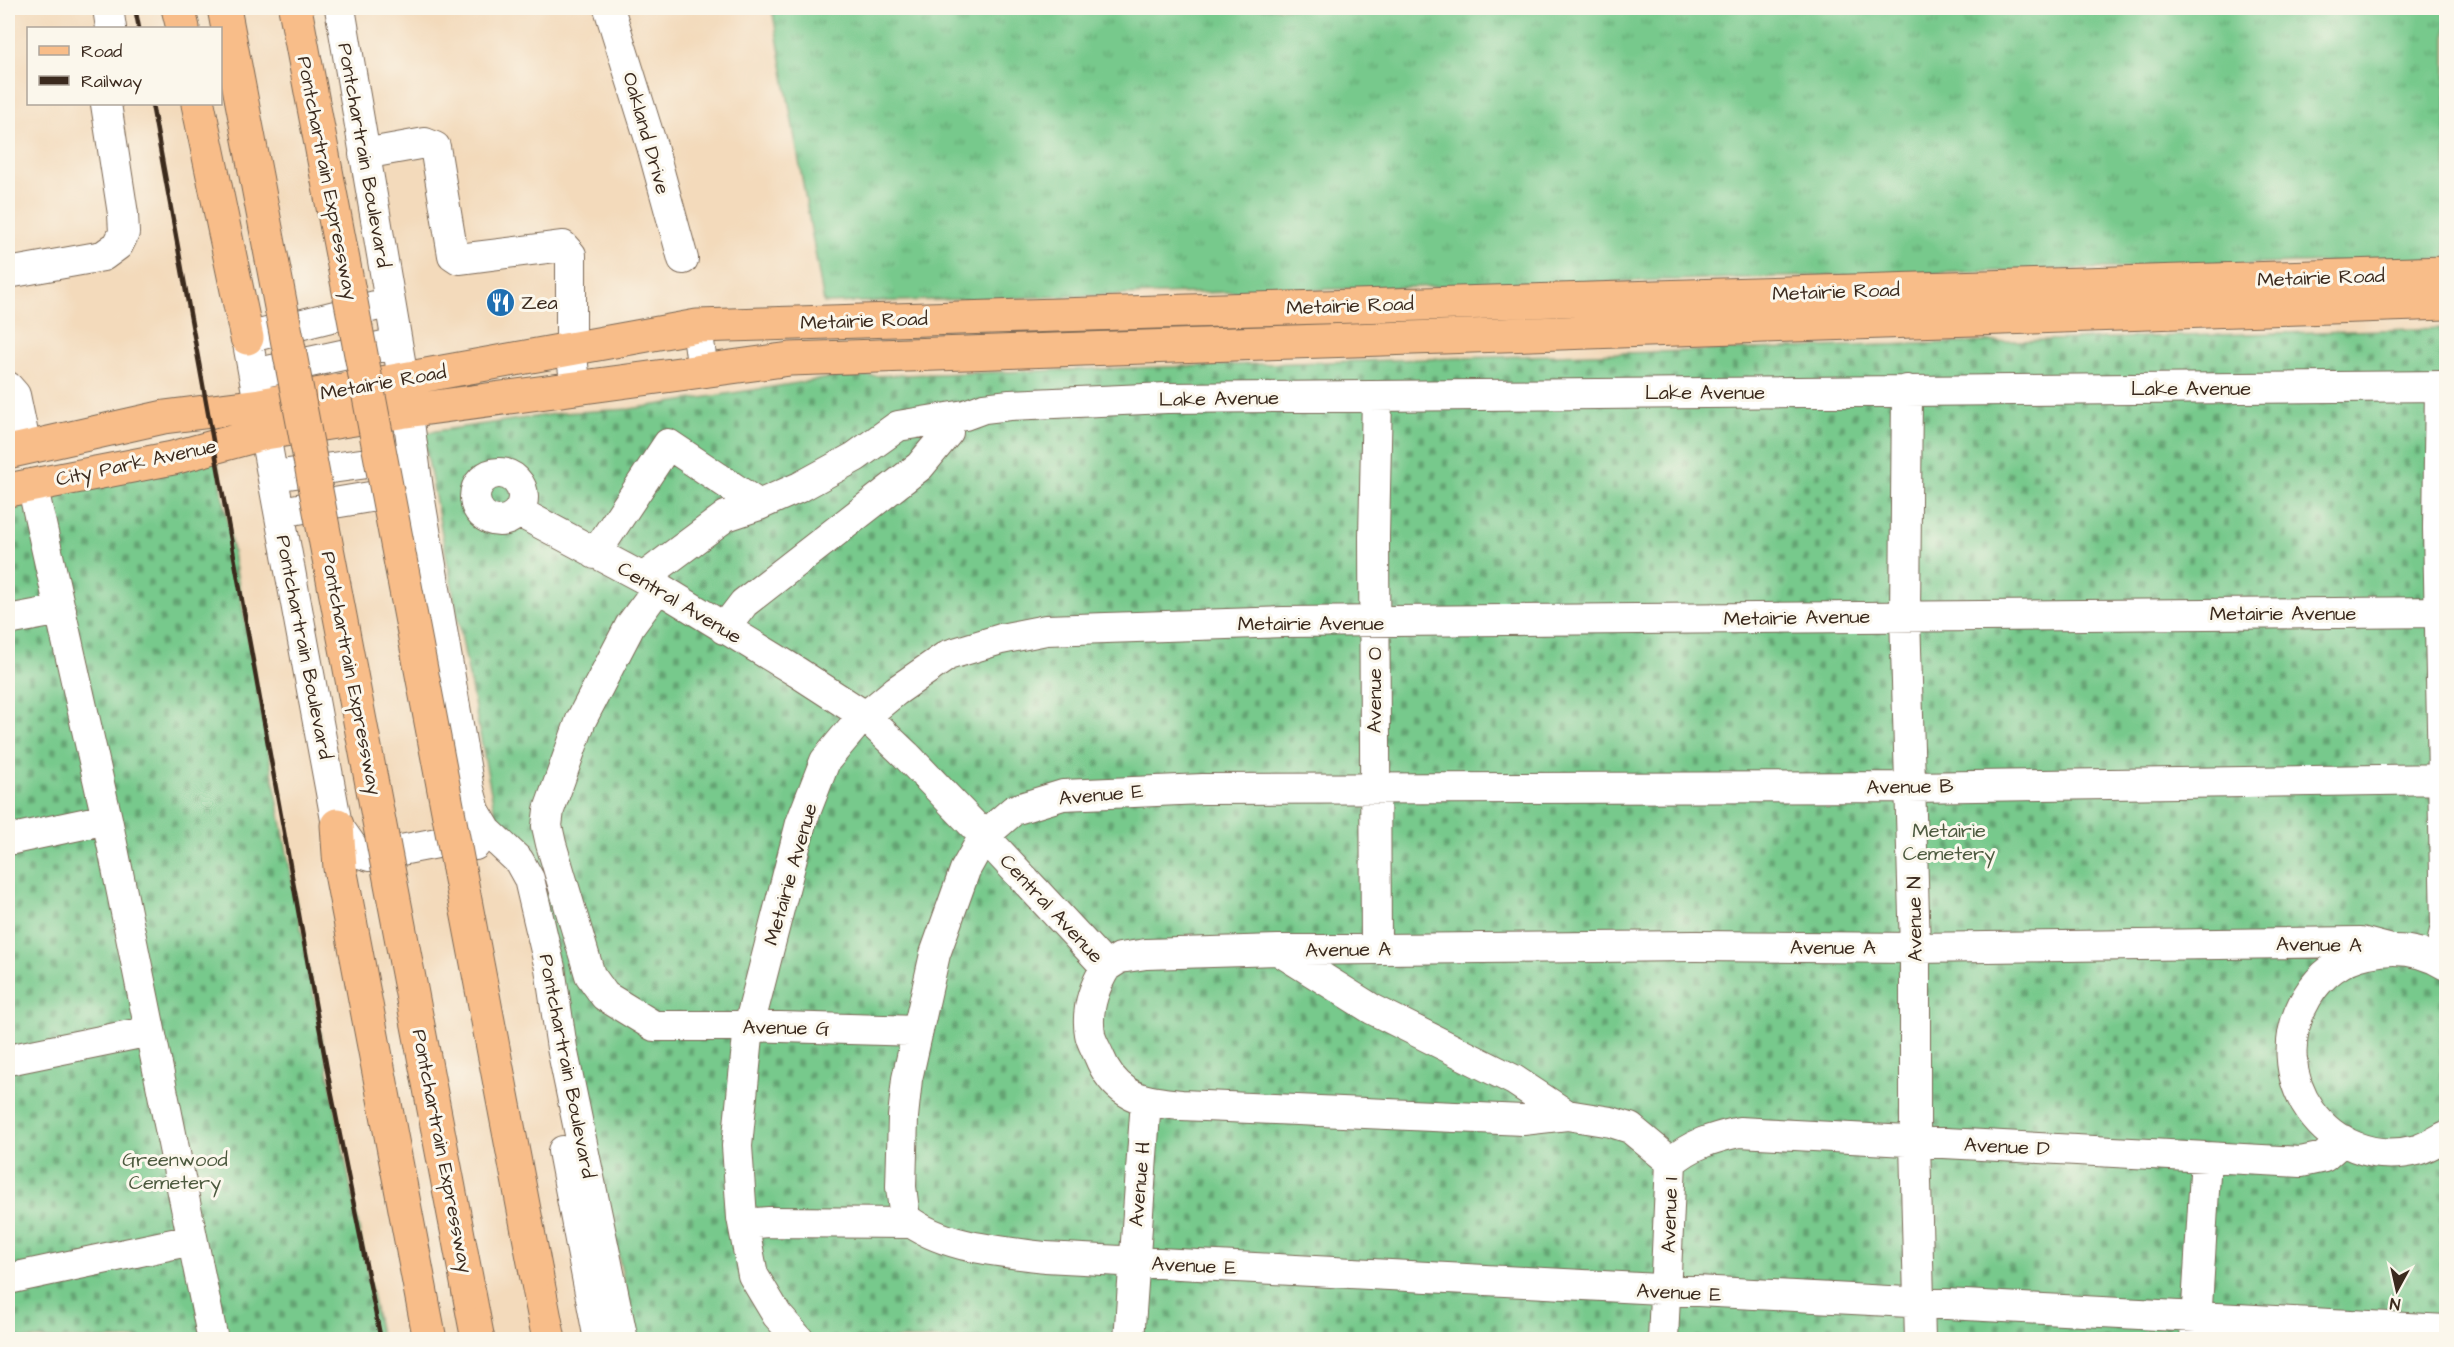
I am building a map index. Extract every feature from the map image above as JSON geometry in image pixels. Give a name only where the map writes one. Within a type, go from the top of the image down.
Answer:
[{"type":"main road","points":[[178,8],[183,27]]},
{"type":"main road","name":"Pontchartrain Expressway","points":[[224,8],[478,1340]]},
{"type":"main road","name":"Pontchartrain Expressway","points":[[295,8],[549,1340]]},
{"type":"main road","points":[[198,105],[247,339]]},
{"type":"main road","name":"Metairie Road","points":[[263,419],[398,361],[571,350],[697,326],[2446,273]]},
{"type":"main road","name":"Metairie Road","points":[[263,419],[406,411],[790,359],[2446,303]]},
{"type":"main road","name":"City Park Avenue","points":[[17,450],[164,417],[263,419]]},
{"type":"main road","name":"City Park Avenue","points":[[20,487],[173,458],[263,419]]},
{"type":"main road","points":[[338,825],[340,868],[430,1340]]},
{"type":"street","points":[[108,8],[111,27]]},
{"type":"street","name":"Pontchartrain Boulevard","points":[[340,8],[468,789],[475,811],[487,831],[519,861],[529,879],[550,968],[562,1048],[622,1340]]},
{"type":"street","name":"Oakland Drive","points":[[609,8],[652,146],[683,260]]},
{"type":"street","points":[[8,273],[103,256],[118,245],[124,233],[123,214],[106,105]]},
{"type":"street","points":[[364,154],[425,143],[435,147],[453,255],[459,259],[563,246],[571,255],[571,350],[576,388]]},
{"type":"street","points":[[247,339],[390,303]]},
{"type":"street","points":[[697,326],[703,372]]},
{"type":"street","name":"Pontchartrain Boulevard","points":[[247,339],[338,825],[356,852],[370,856],[458,839],[488,852],[502,864],[510,880],[527,956],[599,1340]]},
{"type":"street","points":[[254,374],[398,361]]},
{"type":"street","points":[[2443,386],[2438,528],[2444,612],[2446,925],[2443,963],[2415,952],[2388,949],[2356,955],[2330,969],[2314,985],[2297,1014],[2290,1048],[2293,1076],[2307,1108],[2325,1128],[2343,1140],[2360,1148],[2384,1153],[2417,1150],[2446,1136]]},
{"type":"street","name":"Lake Avenue","points":[[654,1026],[605,996],[590,975],[569,909],[548,826],[549,810],[581,720],[660,567],[698,534],[726,516],[800,487],[855,457],[897,426],[956,423],[984,408],[1167,398],[2443,386]]},
{"type":"street","points":[[8,387],[15,395],[17,450]]},
{"type":"street","name":"Avenue N","points":[[1907,390],[1905,616],[1915,948],[1915,1142],[1920,1340]]},
{"type":"street","name":"Avenue O","points":[[1376,948],[1374,537],[1377,396]]},
{"type":"street","points":[[724,629],[744,603],[921,466],[956,423]]},
{"type":"street","points":[[595,554],[668,444],[759,505]]},
{"type":"street","points":[[273,476],[413,456]]},
{"type":"street","points":[[20,487],[61,610],[107,819],[213,1340]]},
{"type":"street","name":"Pontchartrain Boulevard","points":[[279,512],[418,489]]},
{"type":"street","name":"Central Avenue","points":[[519,512],[650,583],[865,716],[984,836],[1106,967],[1120,958],[1146,954],[1278,950]]},
{"type":"street","points":[[8,620],[61,610]]},
{"type":"street","name":"Metairie Avenue","points":[[799,1340],[777,1315],[753,1275],[744,1224],[737,1146],[749,1026],[801,823],[825,761],[865,716],[948,655],[1001,639],[1046,630],[1129,626],[1282,622],[2444,612]]},
{"type":"street","name":"Avenue B","points":[[1374,788],[1910,786],[2445,778]]},
{"type":"street","name":"Avenue E","points":[[1374,788],[1203,789],[1063,795],[1014,810],[984,836],[965,870],[934,954],[907,1079],[903,1117],[901,1187],[905,1218],[914,1225],[979,1248],[1045,1257],[1920,1303],[2196,1328],[2446,1330]]},
{"type":"street","points":[[458,839],[474,820],[475,811]]},
{"type":"street","points":[[8,840],[107,819]]},
{"type":"street","name":"Avenue A","points":[[1278,950],[1686,946],[1915,948],[2361,942],[2388,949]]},
{"type":"street","points":[[1278,950],[1372,1009],[1514,1080],[1568,1115]]},
{"type":"street","points":[[1106,967],[1096,983],[1091,1003],[1090,1035],[1102,1065],[1112,1080],[1128,1093],[1146,1100],[1181,1105],[1523,1120],[1568,1115],[1611,1122],[1630,1128],[1671,1162]]},
{"type":"street","name":"Avenue G","points":[[654,1026],[918,1031]]},
{"type":"street","points":[[8,1060],[150,1031]]},
{"type":"street","name":"Avenue H","points":[[1129,1340],[1146,1100]]},
{"type":"street","name":"Avenue D","points":[[1671,1162],[1685,1150],[1710,1139],[1739,1132],[2301,1162],[2324,1157],[2343,1140]]},
{"type":"street","points":[[2196,1328],[2206,1157]]},
{"type":"street","name":"Avenue I","points":[[1663,1340],[1671,1162]]},
{"type":"street","name":"Avenue E","points":[[744,1224],[914,1225]]},
{"type":"street","points":[[8,1279],[192,1240]]},
{"type":"green space","points":[[772,8],[2446,8],[2446,259],[824,303]]},
{"type":"green space","name":"Metairie Cemetery","points":[[2446,328],[2446,1339],[636,1339],[538,872],[497,824],[423,433],[562,413],[630,409],[836,377]]},
{"type":"green space","name":"Greenwood Cemetery","points":[[215,449],[295,894],[381,1339],[8,1339],[8,490]]},
{"type":"railway","points":[[135,8],[139,27]]},
{"type":"railway","points":[[152,105],[330,1086],[381,1340]]},
{"type":"place","name":"Zea","points":[[500,302]]}]
